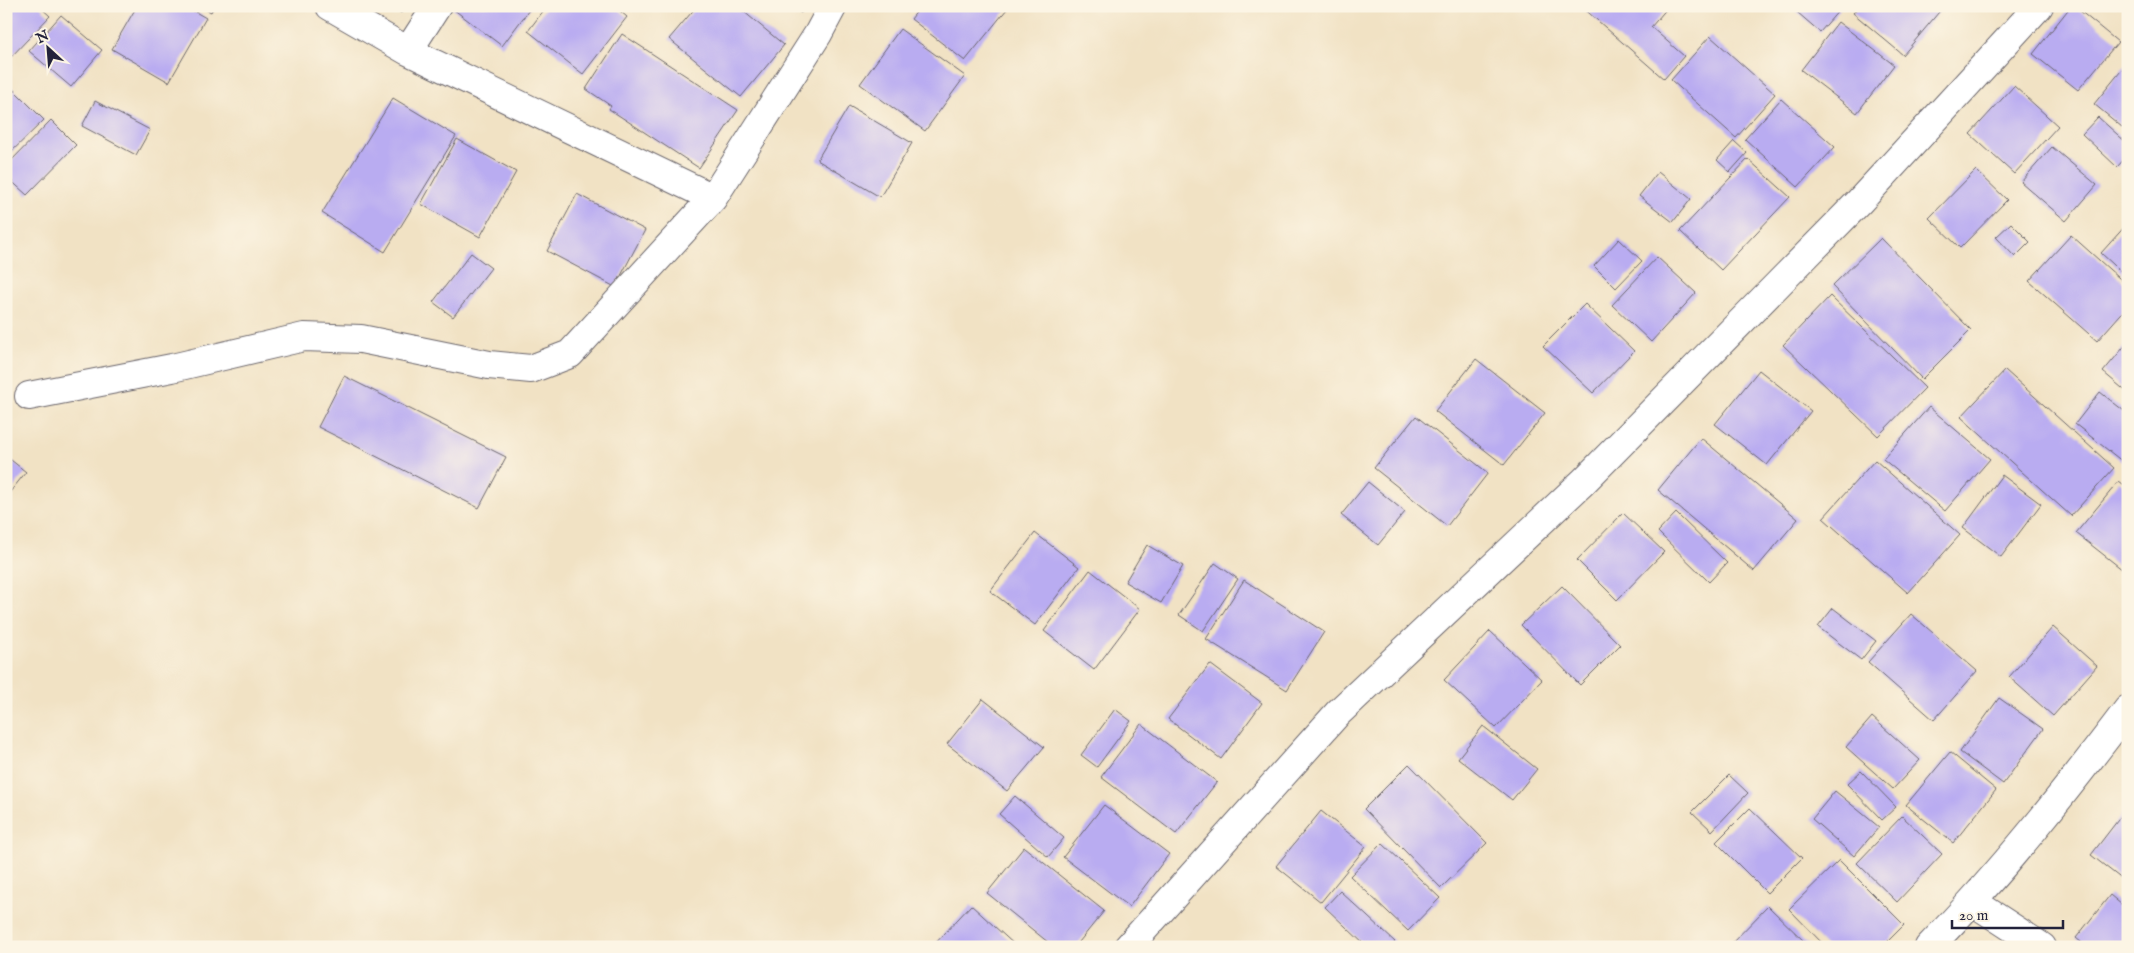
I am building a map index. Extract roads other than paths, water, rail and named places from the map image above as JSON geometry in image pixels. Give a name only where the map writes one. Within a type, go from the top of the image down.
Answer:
[{"type":"street","points":[[330,6],[408,51],[713,198]]},
{"type":"street","points":[[408,51],[437,6]]},
{"type":"street","points":[[30,396],[172,368],[304,337],[361,340],[489,365],[531,369],[570,354],[713,198],[818,34],[833,6]]},
{"type":"street","points":[[1128,947],[1338,712],[1583,482],[1858,203],[2039,6]]},
{"type":"street","points":[[1929,947],[1972,902],[2087,763],[2128,709]]},
{"type":"street","points":[[1972,902],[2042,947]]}]
